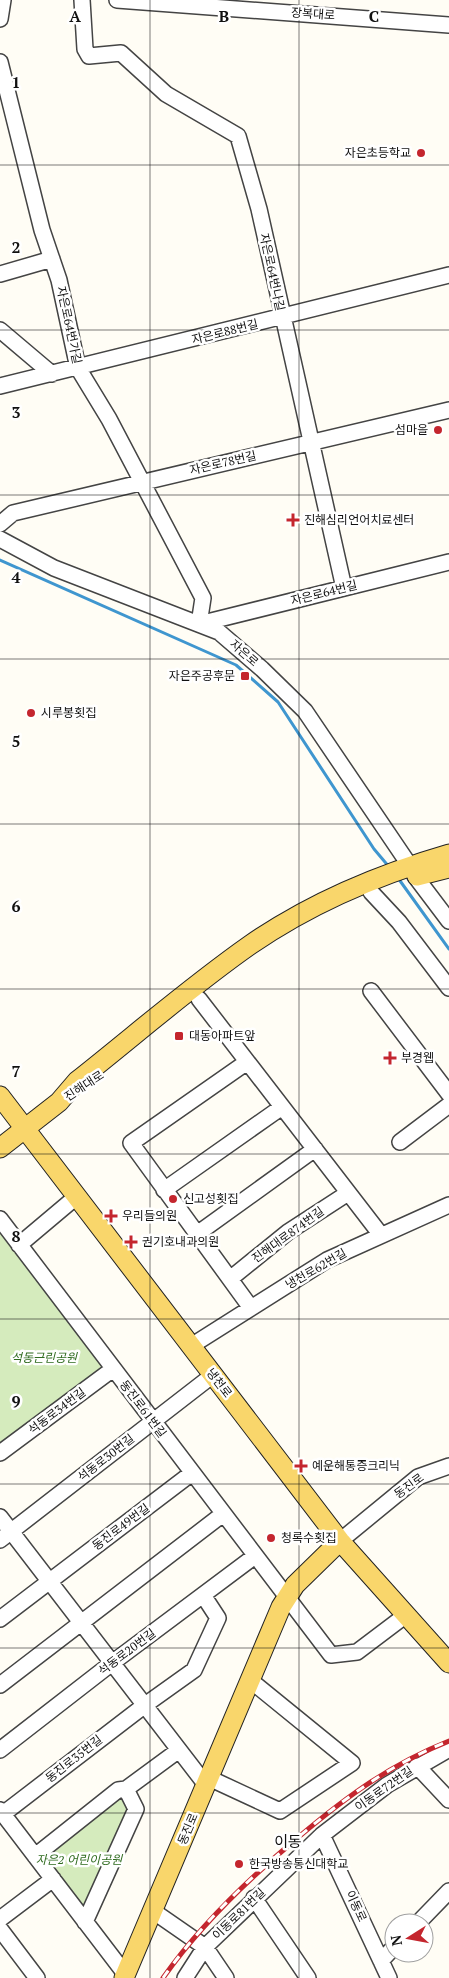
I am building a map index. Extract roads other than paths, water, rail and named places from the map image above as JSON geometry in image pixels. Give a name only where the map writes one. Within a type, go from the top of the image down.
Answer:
[{"type":"main road","points":[[380,885],[449,854]]},
{"type":"main road","points":[[411,871],[449,868]]},
{"type":"main road","name":"진해대로","points":[[59,1102],[86,1088],[265,950],[310,922],[380,885]]},
{"type":"main road","name":"진해대로","points":[[59,1102],[77,1082],[250,945],[305,912],[380,885]]},
{"type":"main road","name":"냉천로","points":[[0,1096],[340,1541],[449,1663]]},
{"type":"main road","points":[[0,1148],[59,1102]]},
{"type":"main road","name":"동진로","points":[[125,1976],[281,1607],[295,1585],[340,1541]]},
{"type":"street","points":[[0,19],[3,0]]},
{"type":"street","name":"자은로64번나길","points":[[82,0],[85,49],[89,56],[121,53],[166,94],[238,136],[259,209],[344,588]]},
{"type":"street","name":"장복대로","points":[[117,0],[449,25]]},
{"type":"street","name":"자은로64번가길","points":[[0,62],[42,230],[59,280],[78,368],[109,419],[203,598],[199,624]]},
{"type":"street","points":[[0,274],[52,259]]},
{"type":"street","name":"자은로88번길","points":[[0,386],[449,275]]},
{"type":"street","points":[[0,330],[52,374]]},
{"type":"street","name":"자은로78번길","points":[[0,524],[13,513],[449,410]]},
{"type":"street","name":"자은로","points":[[0,539],[54,568],[219,632],[262,669],[305,711],[411,871],[447,914]]},
{"type":"street","name":"자은로64번길","points":[[199,624],[449,562]]},
{"type":"street","points":[[380,885],[399,922],[449,988]]},
{"type":"street","points":[[371,992],[449,1094]]},
{"type":"street","points":[[199,999],[381,1236]]},
{"type":"street","points":[[247,1062],[130,1143],[251,1308]]},
{"type":"street","points":[[400,1142],[449,1105]]},
{"type":"street","points":[[164,1190],[282,1107]]},
{"type":"street","points":[[197,1234],[315,1149]]},
{"type":"street","name":"진해대로874번길","points":[[230,1279],[288,1232],[348,1192]]},
{"type":"street","points":[[19,1245],[76,1197]]},
{"type":"street","name":"냉천로62번길","points":[[191,1346],[327,1260],[449,1205]]},
{"type":"street","name":"동진로61번길","points":[[0,1220],[287,1598]]},
{"type":"street","name":"석동로34번길","points":[[0,1453],[113,1369]]},
{"type":"street","name":"석동로30번길","points":[[6,1535],[213,1375]]},
{"type":"street","name":"동진로","points":[[340,1541],[418,1477],[449,1466]]},
{"type":"street","name":"동진로49번길","points":[[49,1581],[192,1473]]},
{"type":"street","points":[[0,1685],[80,1621],[223,1514]]},
{"type":"street","points":[[0,1517],[6,1535],[49,1581],[179,1750],[208,1781],[280,1811],[352,1763],[250,1680]]},
{"type":"street","name":"석동로20번길","points":[[0,1750],[255,1556]]},
{"type":"street","points":[[0,1619],[49,1581]]},
{"type":"street","points":[[145,1705],[194,1670],[218,1618],[203,1595]]},
{"type":"street","points":[[287,1598],[330,1655],[357,1652],[406,1615]]},
{"type":"street","name":"동진로35번길","points":[[125,1976],[2,1812],[145,1705]]},
{"type":"street","name":"이동로72번길","points":[[322,1835],[386,1785],[449,1749]]},
{"type":"street","points":[[35,1856],[118,1790],[126,1789],[179,1750]]},
{"type":"street","points":[[417,1766],[449,1800]]},
{"type":"street","points":[[85,1922],[136,1809],[126,1789]]},
{"type":"street","name":"이동로81번길","points":[[185,1978],[206,1947],[254,1898],[322,1835]]},
{"type":"street","name":"이동로","points":[[322,1835],[389,1978]]},
{"type":"street","points":[[0,1919],[53,1879]]},
{"type":"street","points":[[428,1913],[449,1891]]},
{"type":"street","points":[[254,1898],[308,1978]]},
{"type":"street","points":[[153,1911],[206,1947],[226,1978]]},
{"type":"street","points":[[0,1929],[37,1978]]},
{"type":"street","points":[[381,1961],[384,1958]]},
{"type":"waterway","points":[[0,560],[236,665],[278,702],[374,849],[390,868]]},
{"type":"waterway","points":[[398,878],[449,949]]},
{"type":"railway","points":[[163,1978],[221,1908],[254,1876],[307,1830],[344,1800],[384,1774],[404,1762],[449,1741]]},
{"type":"place","name":"자은초등학교","points":[[421,153]]},
{"type":"place","name":"섬마을","points":[[438,430]]},
{"type":"place","name":"진해심리언어치료센터","points":[[293,520]]},
{"type":"place","name":"자은주공후문","points":[[245,676]]},
{"type":"place","name":"시루봉횟집","points":[[31,713]]},
{"type":"place","name":"대동아파트앞","points":[[179,1036]]},
{"type":"place","name":"부경웹","points":[[390,1058]]},
{"type":"place","name":"신고성횟집","points":[[173,1199]]},
{"type":"place","name":"우리들의원","points":[[111,1216]]},
{"type":"place","name":"권기호내과의원","points":[[131,1242]]},
{"type":"place","name":"예운해통증크리닉","points":[[301,1466]]},
{"type":"place","name":"청록수횟집","points":[[271,1538]]},
{"type":"place","name":"한국방송통신대학교","points":[[239,1864]]},
{"type":"district","name":"이동","points":[[288,1842]]},
{"type":"park label","name":"석동근린공원","points":[[44,1358]]},
{"type":"park label","name":"자은2 어린이공원","points":[[79,1860]]}]
